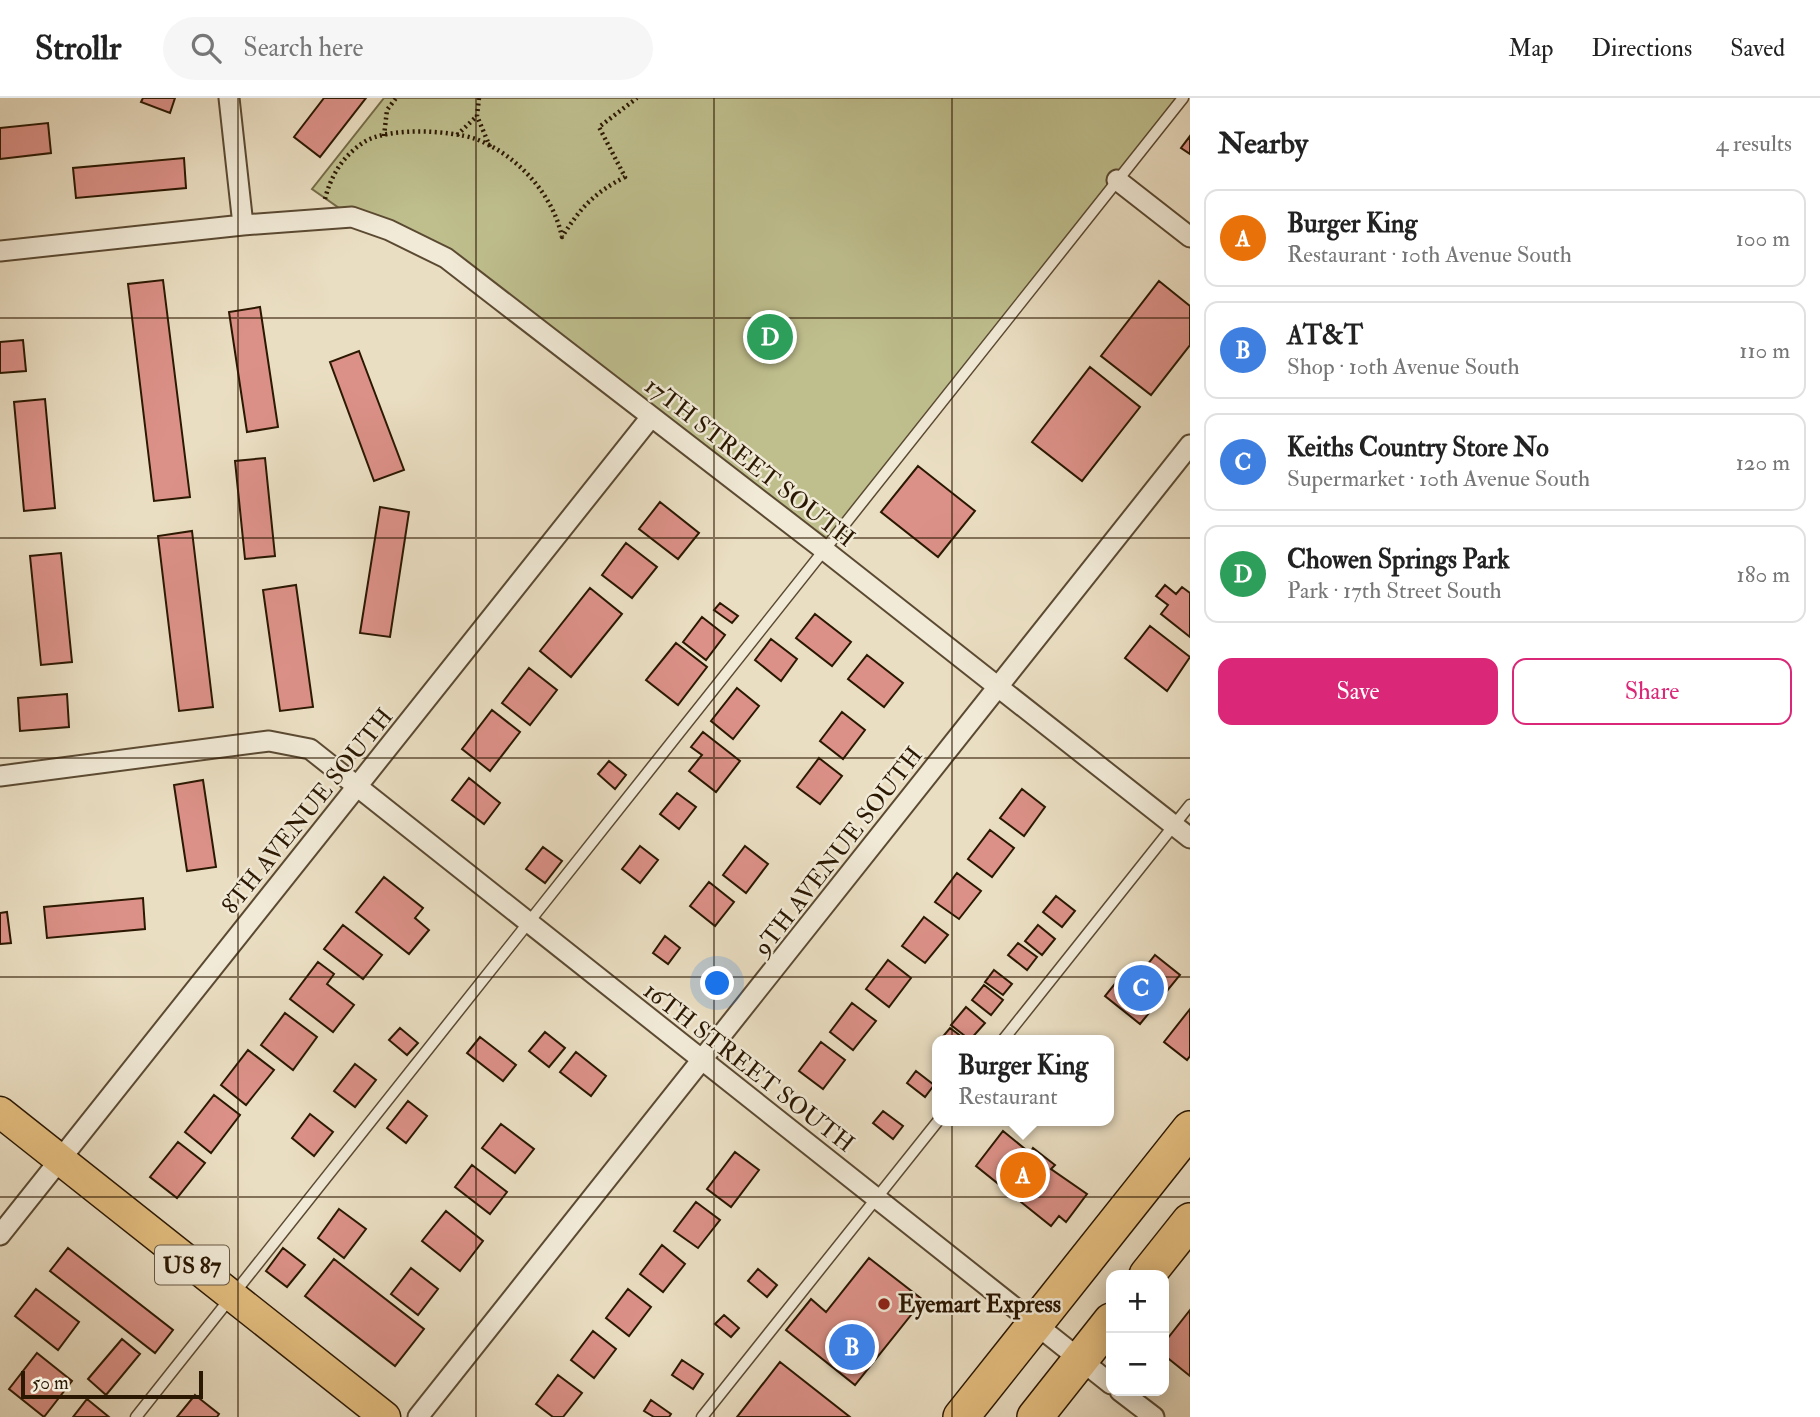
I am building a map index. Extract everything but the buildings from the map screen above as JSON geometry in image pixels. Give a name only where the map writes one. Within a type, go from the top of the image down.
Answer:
[{"type":"highway","points":[[961,1417],[1190,1129]]},
{"type":"highway","points":[[1151,1270],[1190,1221]]},
{"type":"highway","points":[[1035,1417],[1106,1327]]},
{"type":"main road","name":"US 87","points":[[0,1112],[384,1417]]},
{"type":"street","points":[[229,98],[243,225]]},
{"type":"street","points":[[1117,180],[1190,237]]},
{"type":"street","name":"17TH STREET SOUTH","points":[[0,251],[243,225],[352,217],[389,230],[446,258],[823,549],[1190,838]]},
{"type":"street","name":"8TH AVENUE SOUTH","points":[[0,1235],[652,416]]},
{"type":"street","name":"9TH AVENUE SOUTH","points":[[418,1417],[702,1063],[1190,445]]},
{"type":"street","name":"16TH STREET SOUTH","points":[[0,776],[269,741],[310,749],[702,1063],[1106,1380]]},
{"type":"street","points":[[1127,1396],[1154,1417]]},
{"type":"lane","points":[[136,1417],[1183,98]]},
{"type":"lane","points":[[1007,1035],[1190,805]]},
{"type":"lane","points":[[702,1417],[934,1126]]},
{"type":"path","points":[[384,137],[387,110],[396,98]]},
{"type":"path","points":[[479,98],[477,116],[490,148]]},
{"type":"path","points":[[320,220],[329,181],[341,162],[365,141],[404,132],[456,135],[475,139],[539,184],[558,219],[562,237],[578,212],[599,191],[625,177],[599,127],[637,98]]},
{"type":"path","points":[[456,135],[477,116]]},
{"type":"green space","points":[[384,98],[1183,98],[823,549],[446,258],[352,217],[312,189]]},
{"type":"place","name":"Chowen Springs Park","points":[[770,337]]},
{"type":"place","name":"Keiths Country Store No","points":[[1141,988]]},
{"type":"place","name":"Burger King","points":[[1023,1175]]},
{"type":"place","name":"Eyemart Express","points":[[884,1304]]},
{"type":"place","name":"AT&T","points":[[852,1347]]}]
